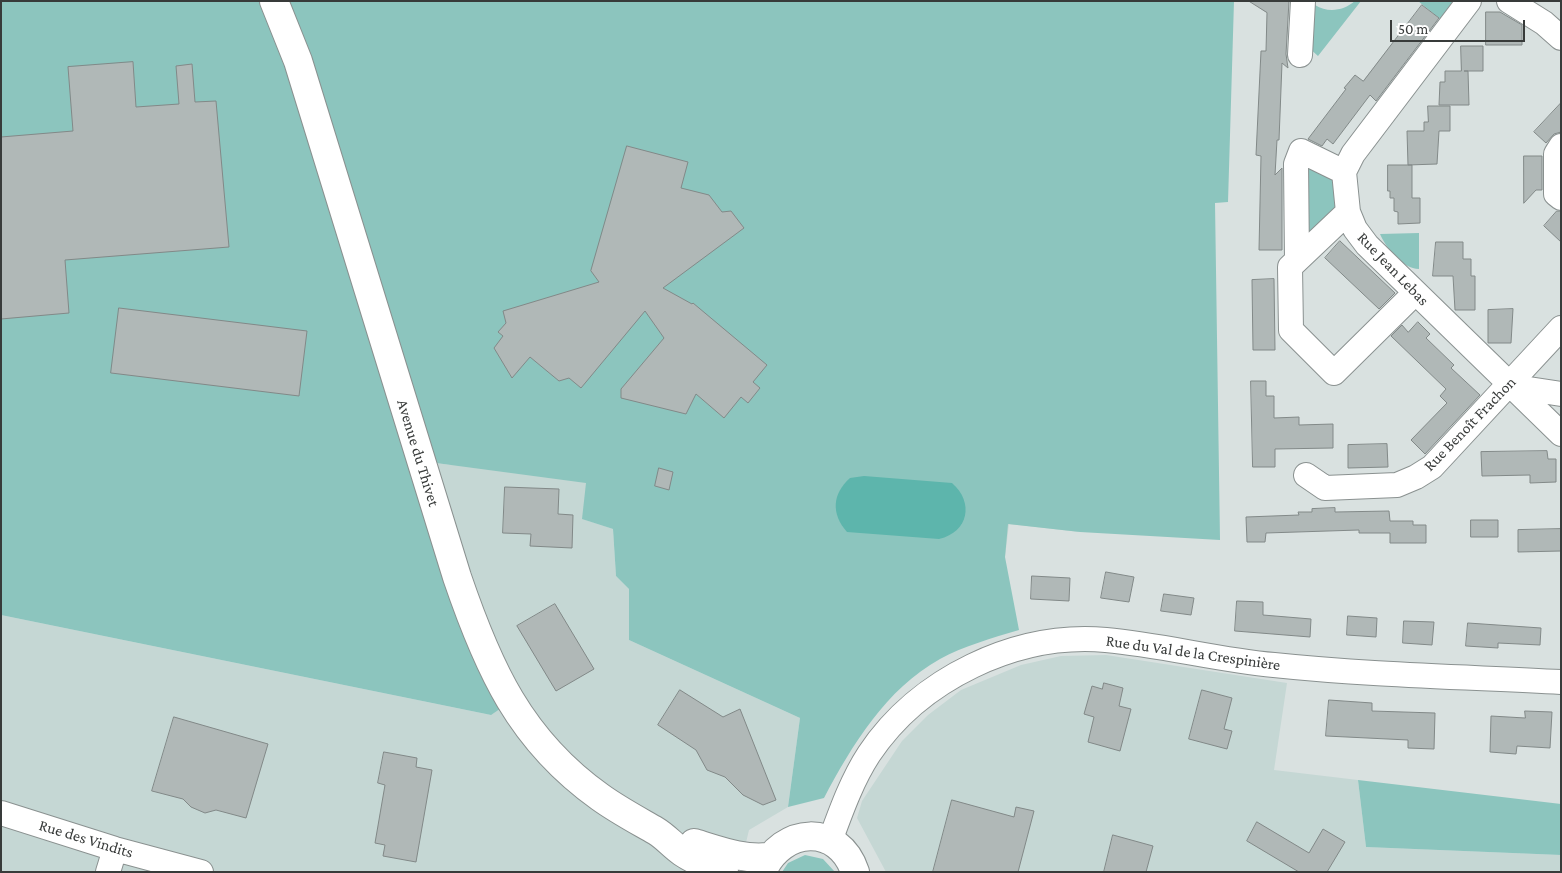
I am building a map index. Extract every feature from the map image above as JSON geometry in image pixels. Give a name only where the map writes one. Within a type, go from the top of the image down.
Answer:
[{"type":"main road","name":"Avenue du Thivet","points":[[274,1],[298,61],[435,510],[477,637],[495,675],[510,702],[535,735],[566,768],[600,797],[666,837],[694,860],[724,872]]},
{"type":"main road","points":[[765,865],[782,844],[797,837],[814,836],[830,841],[843,850],[852,863],[855,872]]},
{"type":"main road","name":"Avenue du Thivet","points":[[666,837],[742,856],[765,865]]},
{"type":"street","points":[[1300,55],[1303,1]]},
{"type":"street","points":[[1296,259],[1296,164],[1301,151],[1344,172],[1353,154],[1469,1]]},
{"type":"street","points":[[1509,1],[1549,21]]},
{"type":"street","points":[[1561,146],[1556,154],[1556,194],[1561,198]]},
{"type":"street","name":"Rue Jean Lebas","points":[[1344,172],[1348,212],[1354,229],[1415,294],[1561,434]]},
{"type":"street","points":[[1348,212],[1296,259],[1290,267],[1291,330],[1334,373],[1415,294]]},
{"type":"street","name":"Rue Benoît Frachon","points":[[1306,475],[1325,488],[1397,485],[1416,477],[1432,466],[1509,386],[1561,328]]},
{"type":"street","points":[[1509,386],[1561,394]]},
{"type":"street","name":"Rue du Val de la Crespinière","points":[[830,841],[852,787],[869,755],[906,712],[941,682],[988,660],[1022,648],[1059,640],[1104,640],[1273,665],[1561,682]]},
{"type":"street","name":"Rue des Vindits","points":[[1,813],[115,849],[201,872]]},
{"type":"street","points":[[108,872],[115,849]]},
{"type":"shaded area","points":[[1,1],[1234,1],[1228,202],[1215,203],[1220,540],[1080,532],[1008,524],[1005,557],[1019,630],[959,650],[921,671],[887,702],[872,720],[846,758],[824,798],[788,807],[800,718],[629,640],[629,589],[616,576],[613,529],[582,519],[586,483],[421,461],[510,702],[491,715],[1,615]]},
{"type":"shaded area","points":[[1355,1],[1361,1],[1318,56],[1308,47],[1315,5],[1320,8],[1335,10],[1346,7]]},
{"type":"shaded area","points":[[1418,1],[1453,1],[1440,19]]},
{"type":"shaded area","points":[[1309,166],[1332,173],[1337,210],[1307,242],[1301,179]]},
{"type":"shaded area","points":[[1419,233],[1419,269],[1407,266],[1401,262],[1386,245],[1380,234]]},
{"type":"shaded area","points":[[393,261],[1080,532],[1009,524],[1005,557],[586,520],[613,529],[616,576],[629,589],[629,640],[800,718],[788,807],[749,830],[739,872],[1,872],[1,615],[491,715],[420,461],[451,465]]},
{"type":"shaded area","points":[[864,476],[952,483],[959,491],[965,507],[965,516],[962,523],[957,530],[939,539],[847,532],[836,511],[837,497],[844,484],[850,478]]},
{"type":"shaded area","points":[[1106,655],[1287,683],[1274,770],[1358,780],[1366,847],[1561,855],[1561,872],[886,872],[857,818],[862,801],[902,741],[928,715],[961,690],[1021,665],[1061,656]]},
{"type":"shaded area","points":[[1358,780],[1561,804],[1561,855],[1366,847]]},
{"type":"shaded area","points":[[805,855],[823,859],[835,872],[782,872],[788,863]]},
{"type":"building","points":[[1249,1],[1289,1],[1286,54],[1288,68],[1282,63],[1279,140],[1277,140],[1275,175],[1282,168],[1282,250],[1259,250],[1261,156],[1256,155],[1261,51],[1266,51],[1267,13]]},
{"type":"building","points":[[1422,5],[1439,18],[1376,101],[1370,95],[1333,144],[1327,139],[1322,146],[1308,139],[1355,75],[1363,81]]},
{"type":"building","points":[[1486,12],[1500,12],[1522,25],[1522,45],[1486,45]]},
{"type":"building","points":[[1461,46],[1483,46],[1483,71],[1468,71],[1469,105],[1439,105],[1440,82],[1445,82],[1445,71],[1461,71]]},
{"type":"building","points":[[133,62],[136,107],[179,104],[176,66],[192,64],[195,102],[216,101],[229,247],[65,260],[69,313],[1,319],[1,137],[73,131],[68,67]]},
{"type":"building","points":[[1561,103],[1561,132],[1554,134],[1546,143],[1534,132]]},
{"type":"building","points":[[1428,106],[1450,106],[1450,131],[1439,131],[1437,164],[1408,165],[1407,131],[1424,131],[1424,122],[1428,122]]},
{"type":"building","points":[[627,146],[688,162],[681,188],[709,195],[722,212],[731,211],[744,228],[663,288],[693,303],[767,365],[753,382],[760,388],[748,403],[741,397],[724,418],[696,394],[686,414],[621,398],[621,389],[664,338],[645,311],[581,388],[569,378],[559,381],[530,357],[512,378],[494,348],[503,336],[498,332],[506,323],[503,311],[599,282],[591,271]]},
{"type":"building","points":[[1524,156],[1542,156],[1542,190],[1536,190],[1524,203]]},
{"type":"building","points":[[1388,165],[1412,165],[1412,198],[1420,198],[1420,223],[1398,224],[1398,212],[1394,211],[1394,198],[1390,198],[1390,191],[1388,191]]},
{"type":"building","points":[[1557,211],[1561,211],[1561,242],[1544,226]]},
{"type":"building","points":[[1340,241],[1395,293],[1379,309],[1325,258]]},
{"type":"building","points":[[1436,242],[1463,242],[1463,259],[1471,259],[1471,276],[1475,276],[1475,310],[1455,310],[1453,276],[1433,276]]},
{"type":"building","points":[[1274,279],[1275,350],[1253,350],[1252,280]]},
{"type":"building","points":[[119,308],[307,331],[299,396],[111,373]]},
{"type":"building","points":[[1513,309],[1511,343],[1488,343],[1488,310]]},
{"type":"building","points":[[1418,322],[1430,334],[1426,338],[1454,365],[1451,368],[1480,395],[1425,454],[1411,440],[1447,403],[1440,396],[1446,389],[1391,336],[1402,325],[1408,332]]},
{"type":"building","points":[[1251,381],[1266,381],[1266,396],[1274,396],[1274,418],[1299,417],[1299,425],[1333,424],[1333,448],[1275,449],[1275,467],[1253,467]]},
{"type":"building","points":[[1387,444],[1388,467],[1348,468],[1348,445]]},
{"type":"building","points":[[1547,451],[1548,459],[1556,459],[1556,482],[1530,483],[1530,475],[1482,476],[1481,452]]},
{"type":"building","points":[[659,468],[673,472],[669,490],[655,486]]},
{"type":"building","points":[[505,487],[559,489],[558,514],[573,515],[572,548],[530,546],[531,534],[503,533]]},
{"type":"building","points":[[1335,508],[1335,512],[1389,511],[1390,521],[1413,521],[1413,525],[1426,525],[1426,543],[1390,543],[1390,533],[1359,533],[1359,530],[1266,533],[1265,542],[1247,542],[1246,517],[1299,515],[1298,512],[1312,512],[1312,509]]},
{"type":"building","points":[[1471,520],[1498,520],[1498,537],[1471,537]]},
{"type":"building","points":[[1561,529],[1561,551],[1518,552],[1518,530]]},
{"type":"building","points":[[1106,572],[1134,577],[1129,602],[1101,598]]},
{"type":"building","points":[[1032,576],[1070,578],[1069,601],[1031,599]]},
{"type":"building","points":[[1164,594],[1194,598],[1191,615],[1161,611]]},
{"type":"building","points":[[1237,601],[1263,602],[1263,615],[1311,619],[1310,637],[1235,631]]},
{"type":"building","points":[[555,604],[594,669],[556,691],[517,626]]},
{"type":"building","points":[[1348,616],[1377,618],[1376,637],[1347,635]]},
{"type":"building","points":[[1404,621],[1434,622],[1432,645],[1403,643]]},
{"type":"building","points":[[1468,623],[1541,628],[1540,645],[1498,643],[1498,648],[1466,646]]},
{"type":"building","points":[[1104,683],[1123,688],[1119,706],[1131,709],[1120,751],[1088,742],[1094,717],[1084,714],[1092,686],[1102,689]]},
{"type":"building","points":[[680,690],[723,717],[740,709],[776,800],[763,805],[743,795],[725,777],[707,770],[696,750],[658,725]]},
{"type":"building","points":[[1202,690],[1232,698],[1224,729],[1232,731],[1227,749],[1189,739]]},
{"type":"building","points":[[1329,700],[1372,703],[1372,711],[1435,713],[1434,749],[1408,748],[1408,740],[1326,736]]},
{"type":"building","points":[[1525,711],[1552,712],[1550,748],[1517,746],[1516,754],[1490,752],[1491,716],[1525,718]]},
{"type":"building","points":[[174,717],[268,744],[246,818],[216,810],[205,813],[191,807],[183,799],[152,791]]},
{"type":"building","points":[[384,752],[417,758],[416,767],[432,770],[416,862],[383,856],[385,845],[375,843],[385,785],[378,783]]},
{"type":"building","points":[[952,800],[1014,817],[1016,807],[1034,811],[1018,872],[933,872]]},
{"type":"building","points":[[1257,822],[1309,853],[1323,829],[1345,842],[1327,872],[1299,872],[1247,841]]},
{"type":"building","points":[[1113,835],[1153,846],[1146,872],[1104,872]]}]
